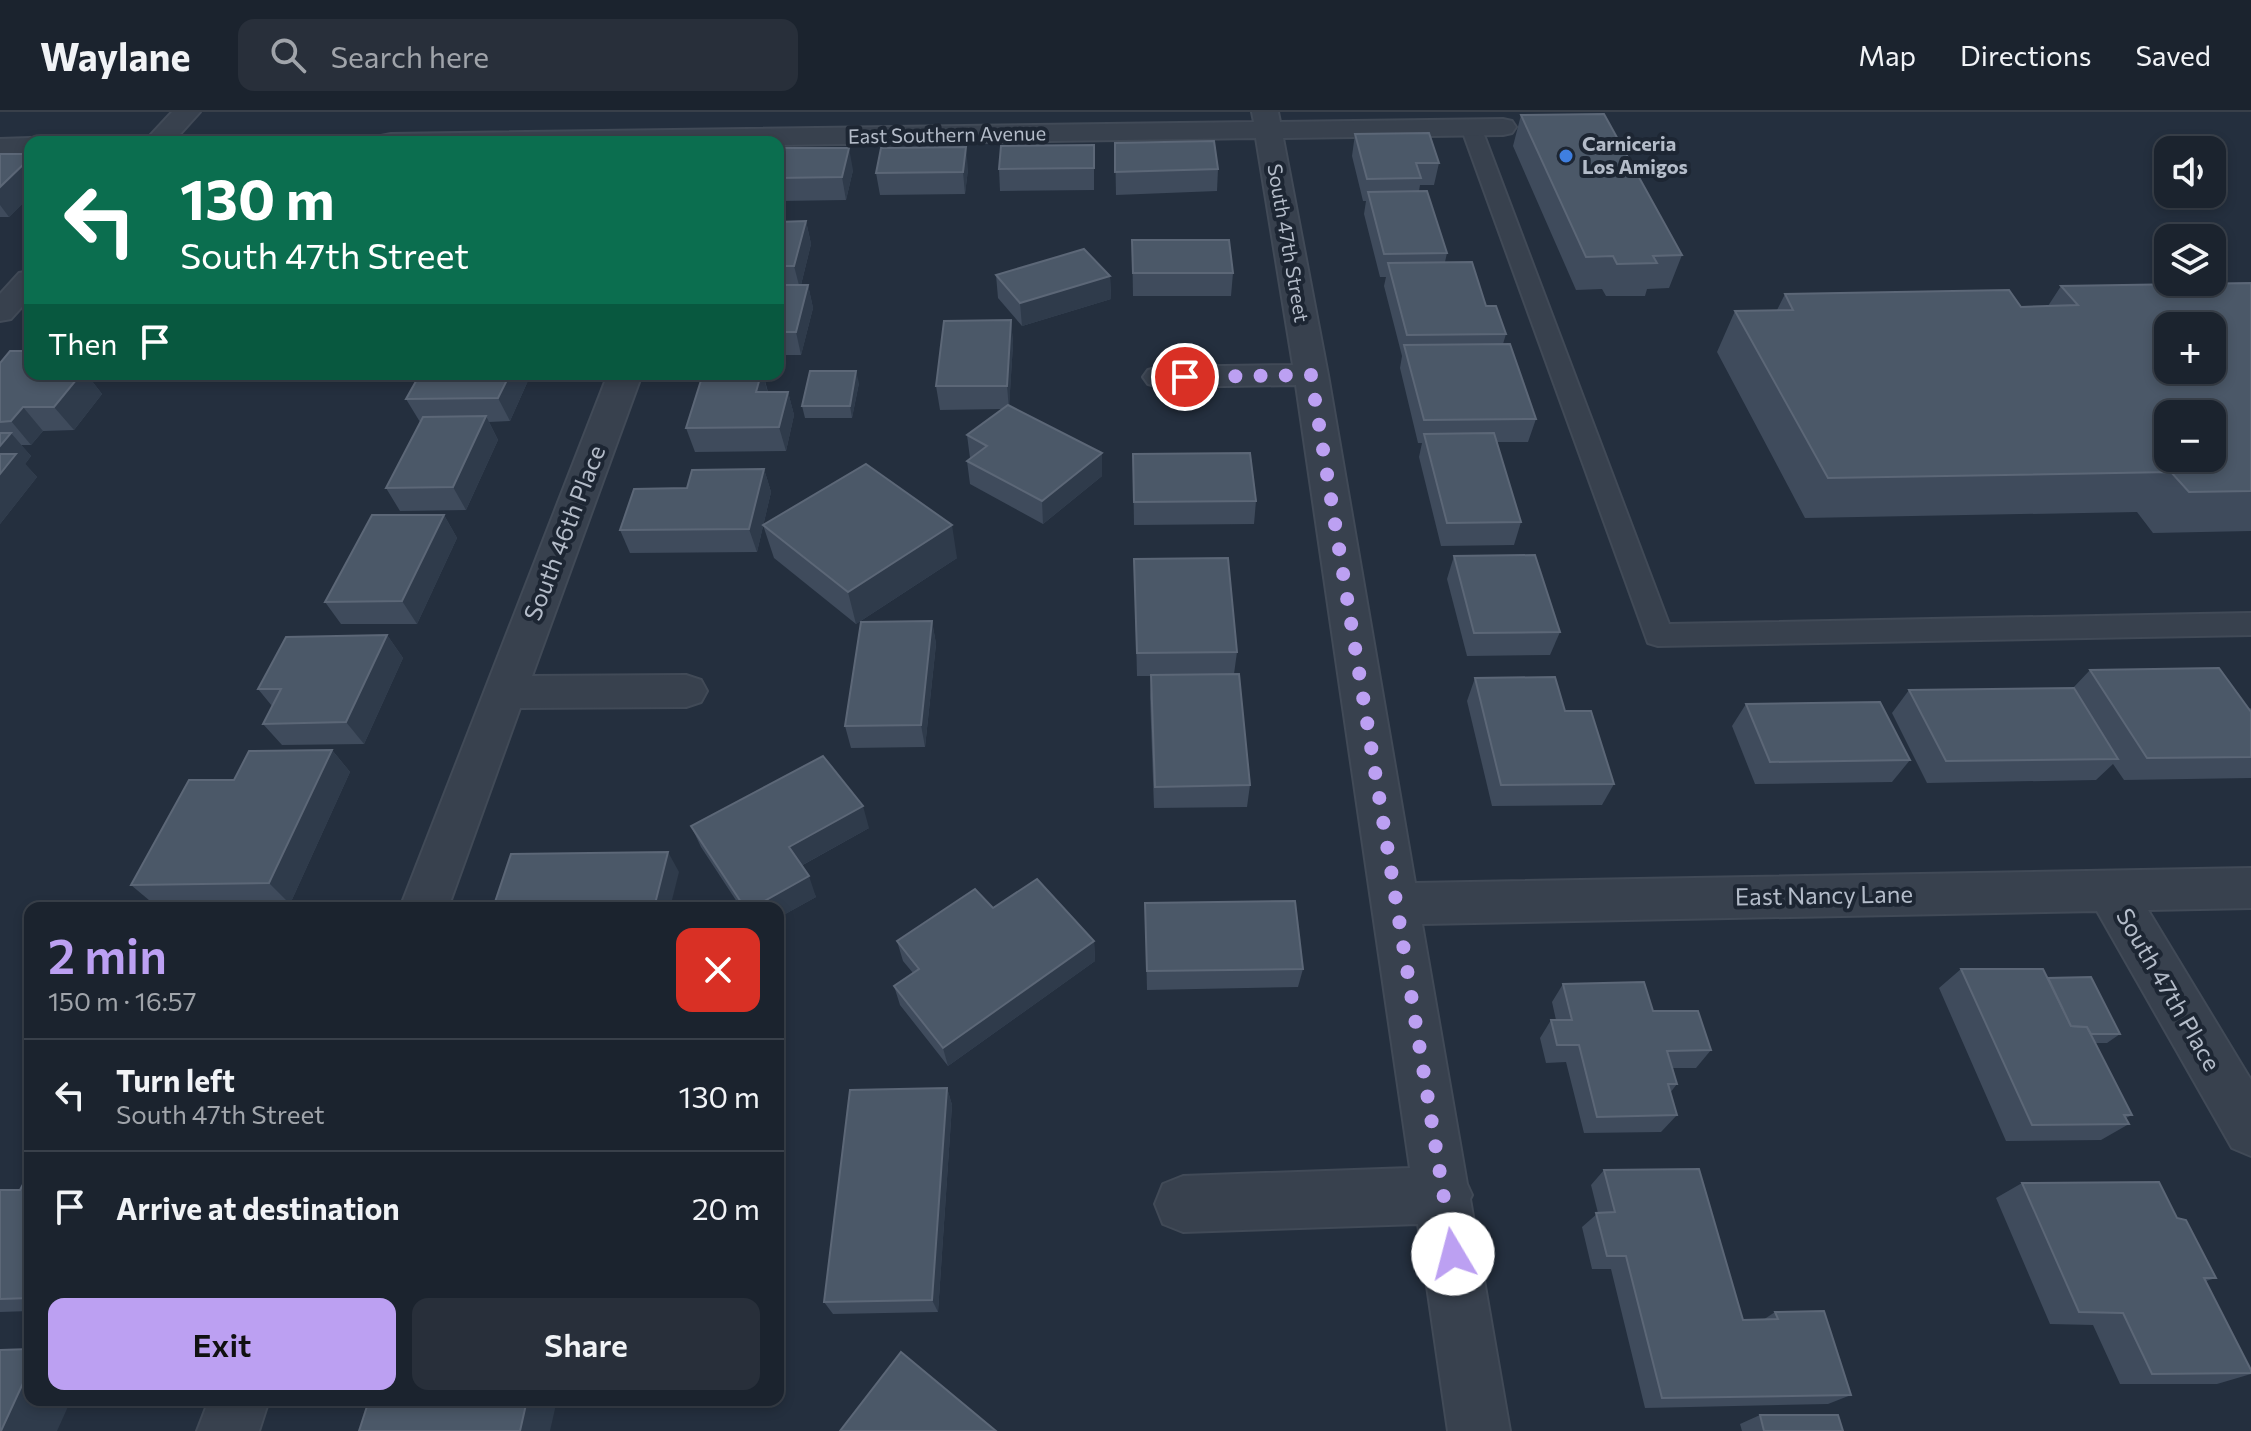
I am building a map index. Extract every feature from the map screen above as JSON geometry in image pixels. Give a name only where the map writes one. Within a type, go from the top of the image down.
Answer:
[{"type":"street","points":[[164,136],[187,112]]},
{"type":"street","name":"East Southern Avenue","points":[[784,138],[1266,121],[1503,127]]},
{"type":"street","name":"South 47th Street","points":[[1266,121],[1311,375],[1444,1195],[1479,1431]]},
{"type":"street","points":[[0,147],[24,146]]},
{"type":"street","points":[[0,312],[24,286]]},
{"type":"street","points":[[1160,377],[1311,375]]},
{"type":"street","name":"South 46th Place","points":[[426,902],[623,380]]},
{"type":"street","points":[[505,692],[686,691]]},
{"type":"street","name":"East Nancy Lane","points":[[1396,904],[2251,888]]},
{"type":"street","name":"South 47th Place","points":[[2110,890],[2251,1130]]},
{"type":"street","points":[[1183,1204],[1444,1195]]},
{"type":"street","points":[[228,1431],[237,1406]]},
{"type":"lane","points":[[1471,127],[1658,635],[2251,624]]},
{"type":"building","points":[[1604,114],[1682,255],[1653,256],[1657,263],[1617,264],[1613,256],[1586,257],[1521,115]]},
{"type":"building","points":[[1429,133],[1439,163],[1416,163],[1421,178],[1367,179],[1355,134]]},
{"type":"building","points":[[1214,141],[1218,169],[1115,172],[1115,143]]},
{"type":"building","points":[[1094,145],[1094,168],[999,169],[1001,146]]},
{"type":"building","points":[[966,147],[963,172],[876,173],[881,148]]},
{"type":"building","points":[[784,148],[849,148],[842,177],[784,178]]},
{"type":"building","points":[[0,154],[24,154],[24,164],[0,187]]},
{"type":"building","points":[[1427,191],[1447,253],[1384,254],[1368,192]]},
{"type":"building","points":[[806,221],[794,266],[784,266],[784,222]]},
{"type":"building","points":[[1132,240],[1229,240],[1233,273],[1133,273]]},
{"type":"building","points":[[1084,249],[1110,276],[1020,303],[996,275]]},
{"type":"building","points":[[1472,262],[1486,306],[1496,306],[1506,334],[1407,335],[1388,263]]},
{"type":"building","points":[[2226,283],[2251,283],[2251,491],[2189,492],[2171,472],[1828,478],[1735,311],[1793,310],[1785,294],[2009,290],[2021,307],[2078,305],[2061,286],[2154,285],[2154,296],[2226,296]]},
{"type":"building","points":[[784,285],[808,285],[796,332],[784,332]]},
{"type":"building","points":[[1011,320],[1007,386],[936,386],[944,321]]},
{"type":"building","points":[[1510,344],[1536,419],[1424,420],[1404,345]]},
{"type":"building","points":[[10,351],[24,351],[24,380],[76,380],[54,407],[23,407],[11,421],[0,422],[0,363]]},
{"type":"building","points":[[810,371],[856,371],[850,406],[802,406]]},
{"type":"building","points":[[417,380],[507,380],[498,398],[406,399]]},
{"type":"building","points":[[701,380],[759,380],[756,392],[788,392],[779,427],[686,428]]},
{"type":"building","points":[[1008,405],[1102,453],[1042,501],[967,461],[987,446],[967,435]]},
{"type":"building","points":[[486,416],[453,487],[386,488],[423,417]]},
{"type":"building","points":[[0,433],[11,433],[0,446]]},
{"type":"building","points":[[1494,433],[1521,522],[1447,523],[1424,434]]},
{"type":"building","points":[[1250,453],[1256,501],[1134,502],[1133,454]]},
{"type":"building","points":[[0,454],[16,454],[0,474]]},
{"type":"building","points":[[866,464],[952,525],[848,592],[763,525]]},
{"type":"building","points":[[764,469],[749,529],[620,530],[634,489],[687,488],[692,470]]},
{"type":"building","points":[[372,515],[444,515],[402,601],[325,602]]},
{"type":"building","points":[[1535,555],[1560,632],[1474,633],[1454,556]]},
{"type":"building","points":[[1228,558],[1237,652],[1137,653],[1134,559]]},
{"type":"building","points":[[932,621],[921,725],[845,726],[861,622]]},
{"type":"building","points":[[387,635],[346,722],[263,724],[281,689],[258,689],[286,637]]},
{"type":"building","points":[[2219,668],[2251,712],[2251,757],[2147,758],[2090,670]]},
{"type":"building","points":[[1239,674],[1250,785],[1155,787],[1151,675]]},
{"type":"building","points":[[1555,677],[1565,711],[1591,711],[1614,784],[1501,785],[1475,678]]},
{"type":"building","points":[[2074,688],[2118,759],[1946,761],[1909,690]]},
{"type":"building","points":[[1880,702],[1910,760],[1770,762],[1746,704]]},
{"type":"building","points":[[332,750],[269,883],[131,885],[189,780],[234,780],[249,751]]},
{"type":"building","points":[[823,756],[863,806],[789,847],[809,876],[763,902],[741,902],[691,826]]},
{"type":"building","points":[[668,852],[656,902],[495,902],[511,854]]},
{"type":"building","points":[[1037,879],[1094,941],[943,1048],[894,986],[919,969],[897,941],[975,889],[993,908]]},
{"type":"building","points":[[1295,901],[1303,969],[1147,971],[1145,903]]},
{"type":"building","points":[[1961,969],[2043,969],[2071,1026],[2087,1027],[2132,1115],[2124,1115],[2129,1124],[2032,1125]]},
{"type":"building","points":[[2091,977],[2120,1034],[2091,1034],[2087,1027],[2071,1026],[2048,978]]},
{"type":"building","points":[[1644,982],[1653,1011],[1698,1011],[1711,1050],[1667,1051],[1677,1084],[1668,1084],[1677,1115],[1597,1117],[1579,1045],[1557,1045],[1551,1020],[1572,1020],[1563,984]]},
{"type":"building","points":[[947,1088],[932,1300],[824,1302],[850,1090]]},
{"type":"building","points":[[1699,1169],[1743,1320],[1778,1319],[1775,1312],[1824,1311],[1851,1395],[1662,1398],[1626,1256],[1607,1256],[1596,1213],[1615,1212],[1604,1170]]},
{"type":"building","points":[[24,1182],[24,1298],[0,1299],[0,1190],[20,1190]]},
{"type":"building","points":[[2159,1182],[2177,1218],[2186,1220],[2216,1278],[2204,1278],[2251,1373],[2152,1374],[2123,1313],[2079,1312],[2022,1183]]},
{"type":"building","points":[[24,1349],[24,1381],[1,1431],[0,1431],[0,1350]]},
{"type":"building","points":[[901,1352],[996,1431],[840,1431]]},
{"type":"building","points":[[367,1406],[526,1406],[520,1431],[359,1431]]},
{"type":"building","points":[[1760,1415],[1838,1415],[1843,1431],[1764,1431]]},
{"type":"place","name":"Carniceria Los Amigos","points":[[1566,156]]},
{"type":"route","points":[[1185,377],[1311,375],[1453,1254]]}]
